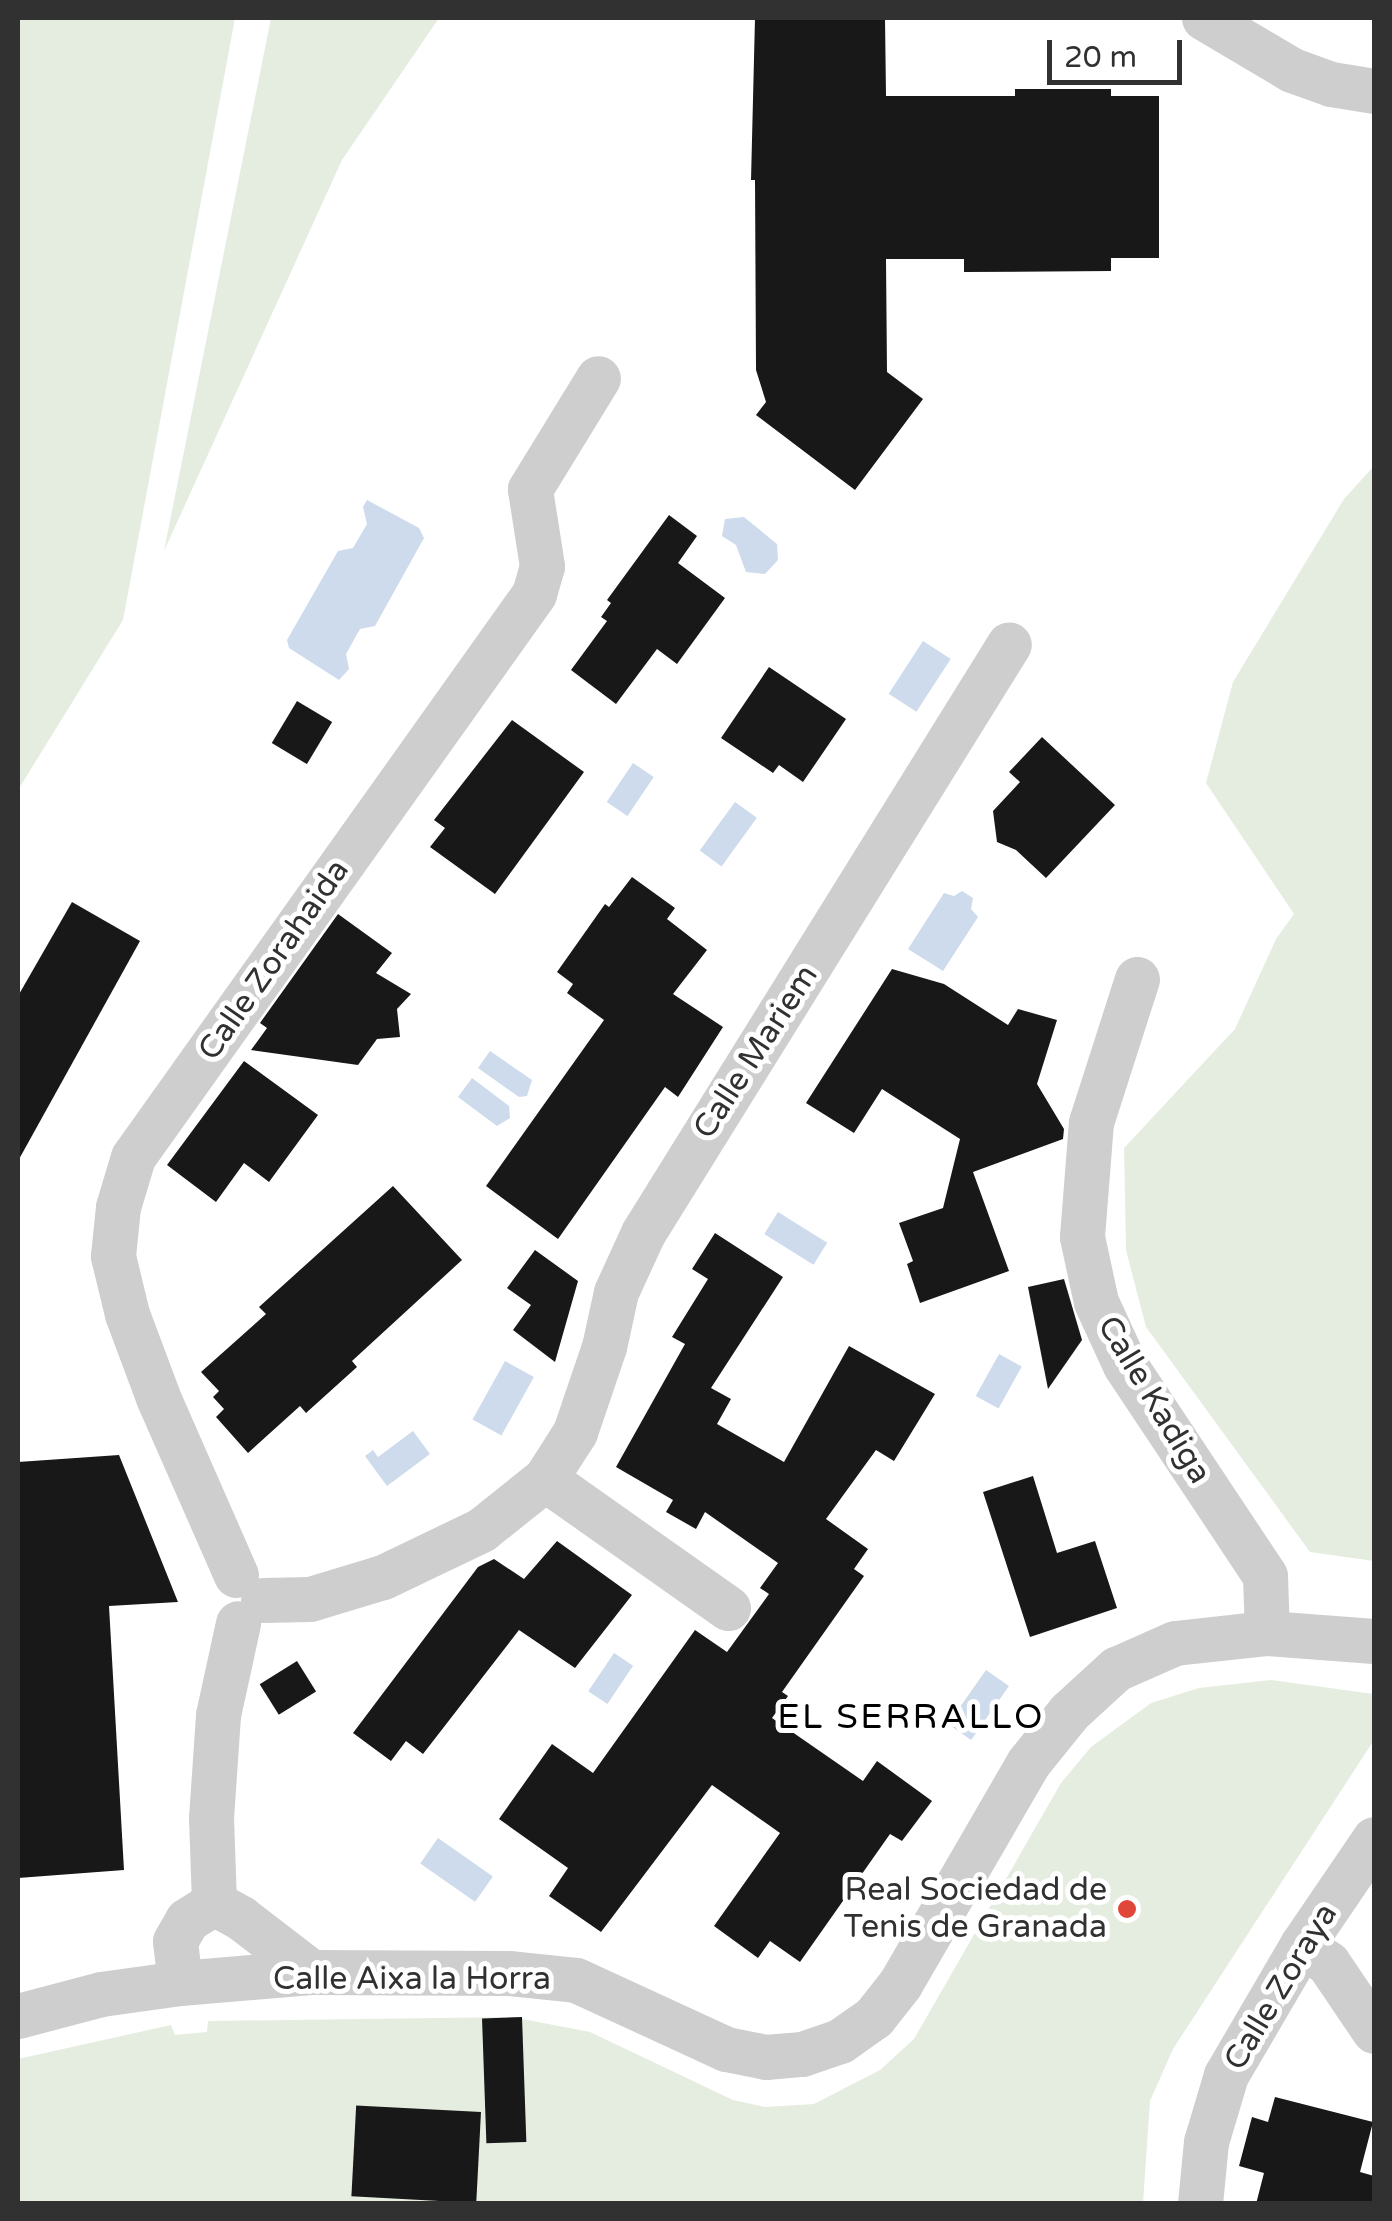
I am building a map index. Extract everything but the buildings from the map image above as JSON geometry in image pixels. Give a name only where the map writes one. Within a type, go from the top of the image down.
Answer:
[{"type":"street","points":[[1204,18],[1292,70],[1331,84],[1374,91]]},
{"type":"street","name":"Calle Zorahaida","points":[[246,1599],[158,1396],[128,1314],[114,1256],[118,1206],[133,1157],[534,594],[542,566],[530,489],[598,378]]},
{"type":"street","name":"Calle Mariem","points":[[246,1599],[310,1599],[383,1577],[481,1530],[544,1479],[575,1432],[604,1347],[616,1292],[643,1232],[1009,644]]},
{"type":"street","name":"Calle Kadiga","points":[[1137,979],[1091,1122],[1082,1237],[1096,1302],[1125,1365],[1265,1576],[1267,1633]]},
{"type":"street","points":[[544,1479],[728,1608]]},
{"type":"street","points":[[214,1903],[211,1818],[218,1715],[246,1599]]},
{"type":"street","name":"Calle Aixa la Horra","points":[[18,2016],[101,1994],[312,1972],[508,1973],[576,1980],[726,2049],[766,2057],[802,2054],[840,2041],[874,2017],[900,1984],[1019,1778],[1069,1712],[1116,1669],[1174,1643],[1267,1633],[1374,1641]]},
{"type":"street","name":"Calle Zoraya","points":[[1200,2204],[1206,2142],[1226,2075],[1302,1945],[1374,1840]]},
{"type":"street","points":[[214,1903],[241,1918],[312,1972]]},
{"type":"street","points":[[180,1984],[175,1941],[188,1920],[214,1903]]},
{"type":"street","points":[[1302,1945],[1328,1963],[1374,2030]]},
{"type":"shaded area","points":[[18,18],[235,18],[123,620],[18,790]]},
{"type":"shaded area","points":[[271,18],[439,18],[342,160],[164,551]]},
{"type":"shaded area","points":[[1374,466],[1374,1561],[1310,1552],[1146,1327],[1126,1250],[1124,1148],[1235,1029],[1276,939],[1294,914],[1206,783],[1233,682],[1344,499]]},
{"type":"shaded area","name":"Real Sociedad de Tenis de Granada","points":[[1271,1680],[1374,1694],[1374,1740],[1173,2049],[1150,2101],[1143,2203],[18,2203],[18,2059],[171,2025],[175,2035],[207,2032],[208,2021],[512,2017],[590,2032],[733,2100],[765,2107],[814,2104],[880,2070],[914,2039],[1061,1783],[1091,1747],[1151,1703],[1199,1688]]},
{"type":"water","points":[[367,500],[419,528],[424,538],[375,626],[360,629],[346,654],[349,669],[339,680],[289,648],[287,640],[338,551],[353,548],[367,524],[363,507]]},
{"type":"water","points":[[744,517],[777,544],[778,560],[765,574],[746,572],[736,545],[722,536],[725,519]]},
{"type":"water","points":[[923,641],[951,659],[916,712],[889,694]]},
{"type":"water","points":[[633,763],[654,777],[627,816],[607,802]]},
{"type":"water","points":[[735,802],[757,818],[722,866],[700,851]]},
{"type":"water","points":[[962,891],[973,898],[971,909],[978,917],[943,971],[908,949],[944,893],[954,896]]},
{"type":"water","points":[[490,1051],[532,1080],[527,1096],[519,1097],[478,1068]]},
{"type":"water","points":[[472,1078],[509,1106],[510,1118],[497,1126],[458,1097]]},
{"type":"water","points":[[778,1212],[827,1243],[813,1265],[764,1234]]},
{"type":"water","points":[[999,1354],[1022,1367],[998,1409],[976,1396]]},
{"type":"water","points":[[505,1361],[534,1377],[501,1436],[473,1420]]},
{"type":"water","points":[[413,1431],[430,1454],[387,1486],[365,1456],[373,1450],[378,1457]]},
{"type":"water","points":[[614,1653],[633,1666],[607,1704],[588,1691]]},
{"type":"water","points":[[986,1670],[1009,1686],[971,1740],[948,1724]]},
{"type":"water","points":[[438,1838],[493,1876],[475,1902],[420,1863]]},
{"type":"place","name":"Real Sociedad de Tenis de Granada","points":[[1127,1909]]},
{"type":"district","name":"EL SERRALLO","points":[[911,1717]]}]
